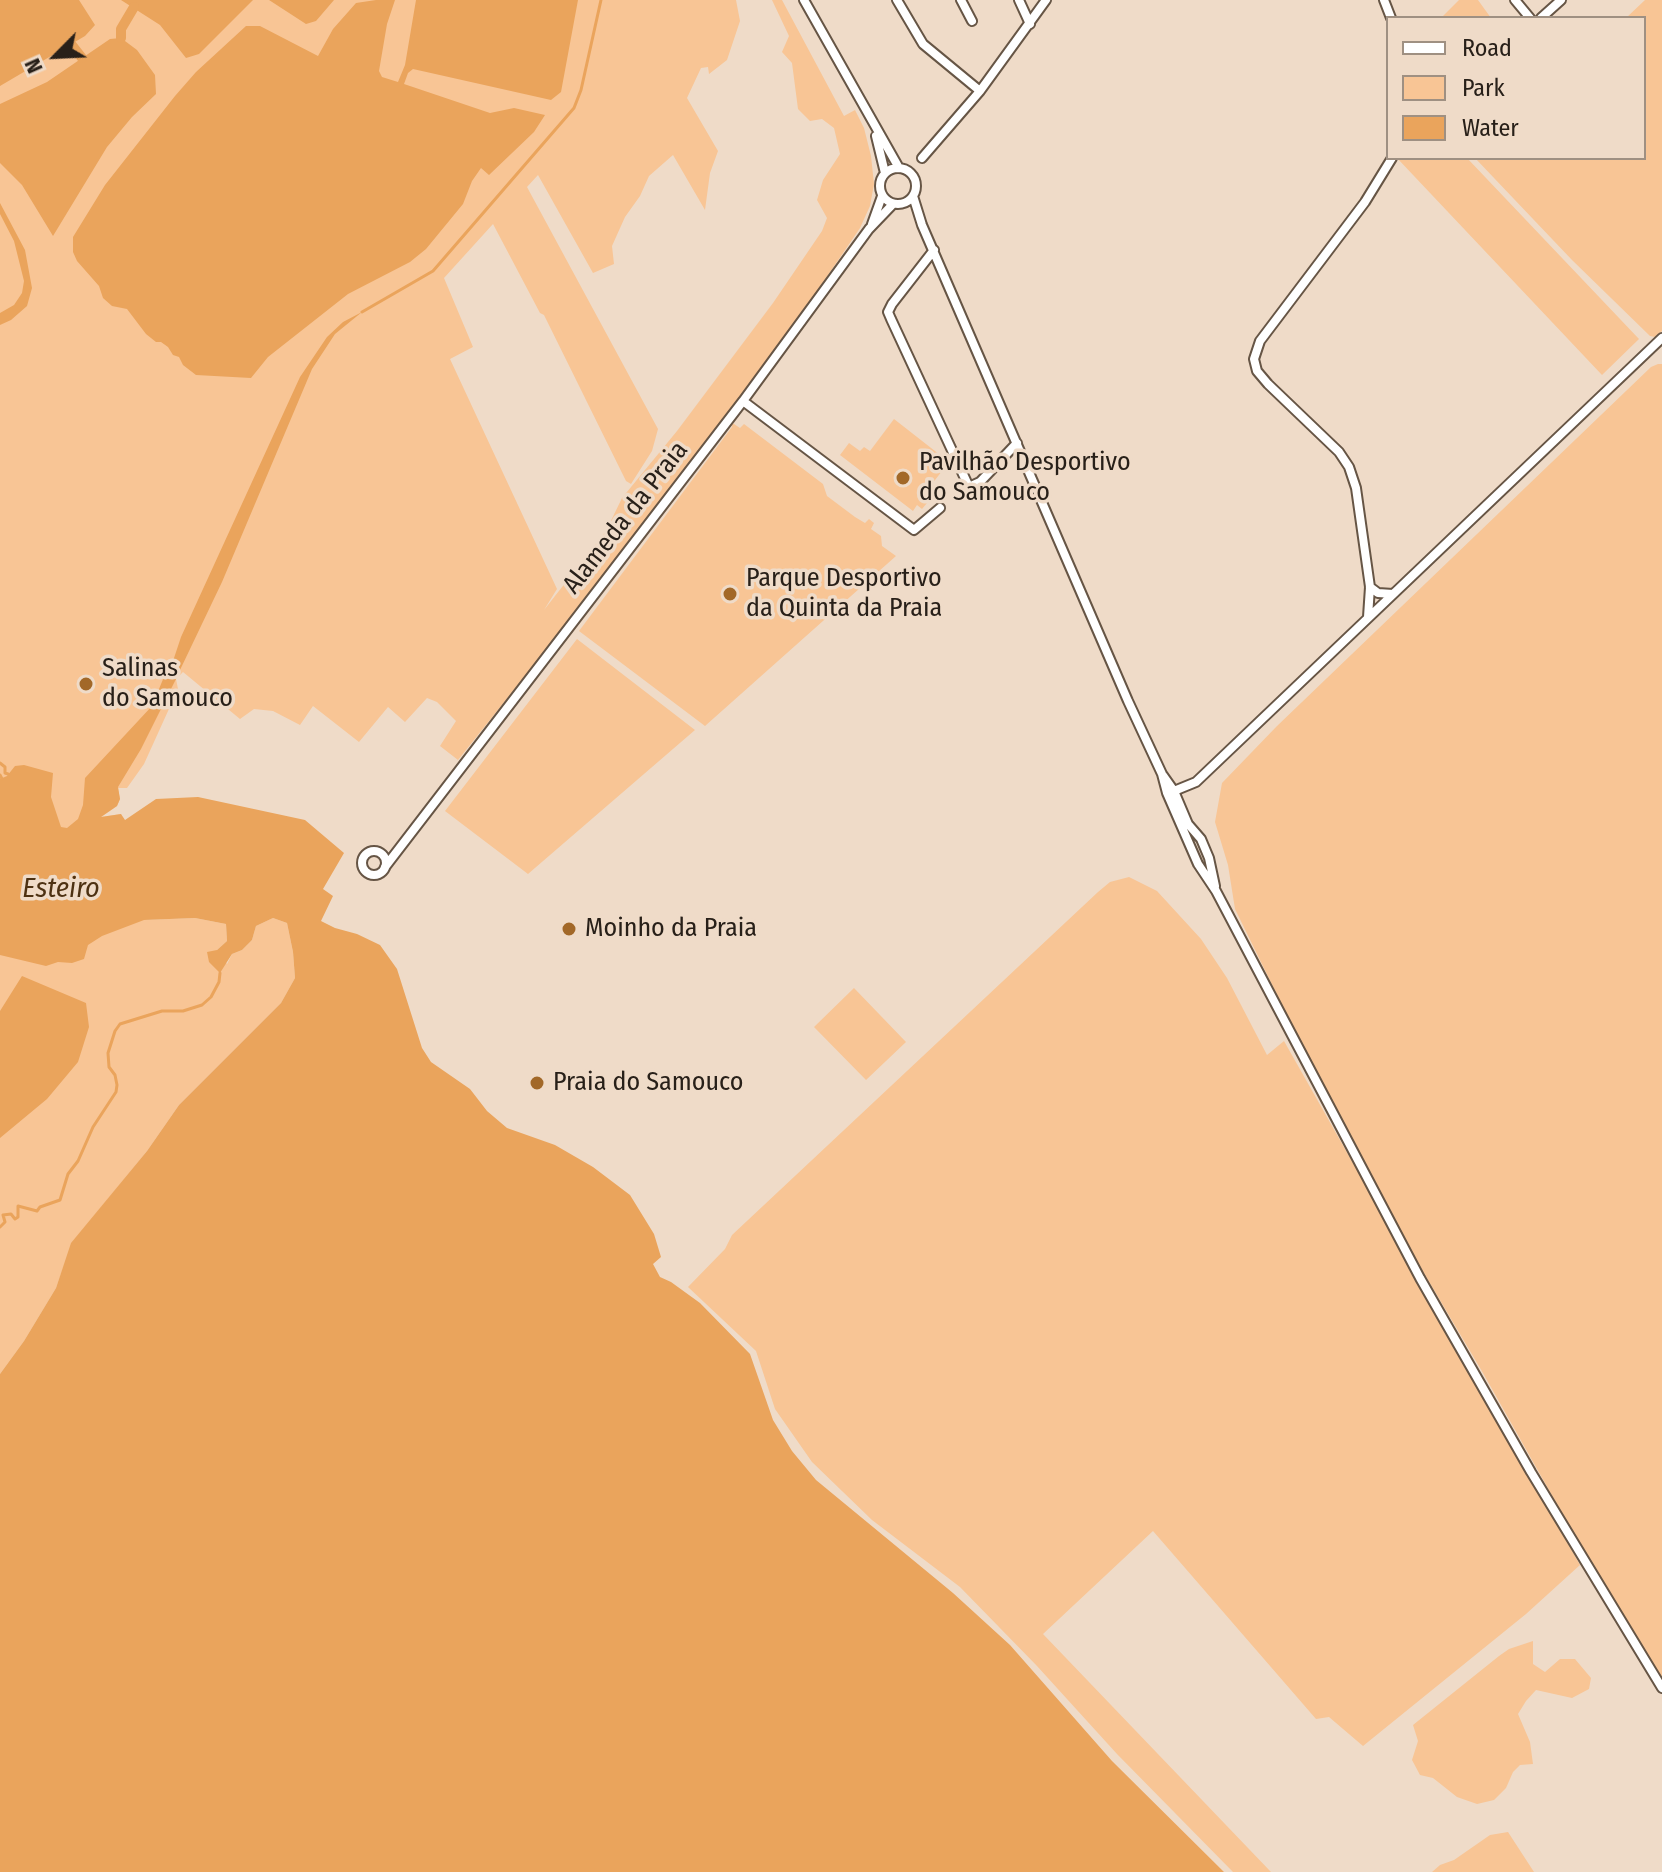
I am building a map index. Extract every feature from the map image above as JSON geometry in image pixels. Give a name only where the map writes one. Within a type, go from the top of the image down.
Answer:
[{"type":"street","points":[[804,0],[899,168],[909,172],[915,180],[913,196],[922,225],[1162,774],[1191,850],[1216,891],[1420,1278],[1531,1472],[1662,1688]]},
{"type":"street","points":[[897,0],[923,44],[980,91]]},
{"type":"street","points":[[961,0],[972,21]]},
{"type":"street","points":[[1019,0],[1030,24]]},
{"type":"street","points":[[922,158],[980,91],[1046,0]]},
{"type":"street","points":[[1515,0],[1528,16]]},
{"type":"street","points":[[1543,16],[1561,0]]},
{"type":"street","points":[[872,225],[882,196],[880,184],[885,173],[875,128]]},
{"type":"street","points":[[1367,618],[1370,587],[1356,488],[1349,467],[1339,452],[1268,384],[1255,365],[1257,347],[1365,202],[1391,160]]},
{"type":"street","points":[[885,173],[899,168]]},
{"type":"street","points":[[882,196],[898,204],[922,225]]},
{"type":"street","points":[[872,225],[913,196]]},
{"type":"street","name":"Alameda da Praia","points":[[385,867],[743,401],[872,225]]},
{"type":"street","points":[[934,250],[892,304],[888,312],[891,319],[969,487],[980,482],[1017,443]]},
{"type":"street","points":[[1174,791],[1196,782],[1662,338]]},
{"type":"street","points":[[743,401],[914,530],[940,508]]},
{"type":"street","points":[[1370,587],[1378,593],[1393,594]]},
{"type":"street","points":[[1162,774],[1174,791],[1188,824],[1201,839],[1209,858],[1216,891]]},
{"type":"street","name":"Alameda da Praia","points":[[376,852],[395,849],[410,835]]},
{"type":"street","points":[[376,852],[384,857],[385,867],[376,875],[364,870],[364,857],[376,852]]},
{"type":"green space","name":"Salinas do Samouco","points":[[0,0],[736,0],[740,21],[727,60],[709,74],[708,67],[701,68],[687,98],[718,151],[710,173],[705,210],[673,155],[649,176],[625,217],[612,246],[614,264],[593,273],[538,175],[527,187],[658,429],[652,451],[631,484],[626,481],[544,315],[540,313],[493,224],[444,278],[473,347],[450,359],[557,589],[544,610],[606,531],[622,498],[677,431],[773,303],[822,231],[827,218],[817,200],[823,180],[840,154],[834,128],[822,119],[810,121],[798,109],[792,63],[782,52],[789,36],[772,0],[782,0],[844,116],[855,110],[864,128],[874,184],[870,206],[860,228],[750,390],[738,400],[666,499],[458,760],[440,746],[456,721],[437,702],[427,698],[405,722],[388,707],[359,742],[313,706],[300,725],[273,711],[254,709],[240,719],[183,672],[176,679],[178,689],[144,764],[127,788],[118,788],[120,799],[117,806],[101,817],[121,814],[144,920],[195,918],[226,924],[227,941],[217,950],[227,964],[232,954],[242,950],[252,940],[256,926],[273,918],[287,923],[295,978],[281,1003],[179,1105],[147,1151],[72,1243],[56,1288],[0,1374]]},
{"type":"green space","points":[[1459,0],[1478,0],[1490,16],[1443,16]]},
{"type":"green space","points":[[1645,0],[1662,0],[1662,331],[1655,337],[1650,336],[1572,260],[1477,160],[1646,160],[1646,16],[1628,16]]},
{"type":"green space","points":[[1399,160],[1469,160],[1639,339],[1602,375]]},
{"type":"green space","points":[[1662,364],[1662,1680],[1590,1563],[1405,1241],[1304,1050],[1235,909],[1228,865],[1215,822],[1222,783],[1277,726],[1651,367]]},
{"type":"green space","name":"Pavilhão Desportivo do Samouco","points":[[894,419],[949,462],[925,493],[927,503],[922,509],[917,505],[913,511],[840,455],[849,443],[860,451],[864,447],[870,451]]},
{"type":"green space","name":"Parque Desportivo da Quinta da Praia","points":[[731,422],[740,428],[744,424],[823,484],[827,496],[855,517],[865,523],[869,519],[874,523],[871,529],[881,536],[882,546],[896,556],[705,726],[579,631],[732,427]]},
{"type":"green space","points":[[577,639],[695,730],[528,874],[445,811]]},
{"type":"green space","points":[[1129,877],[1157,891],[1201,939],[1227,978],[1267,1055],[1284,1041],[1580,1565],[1526,1614],[1363,1746],[1329,1717],[1316,1719],[1153,1531],[1043,1634],[1271,1872],[1233,1872],[960,1587],[872,1520],[812,1462],[775,1409],[756,1351],[688,1287],[725,1249],[732,1235],[1098,892],[1110,882]]},
{"type":"green space","points":[[854,988],[906,1042],[866,1080],[814,1027]]},
{"type":"green space","points":[[1533,1641],[1533,1664],[1545,1672],[1560,1659],[1575,1659],[1591,1678],[1589,1689],[1572,1698],[1536,1690],[1526,1701],[1518,1714],[1530,1742],[1533,1764],[1520,1765],[1506,1788],[1494,1800],[1477,1804],[1457,1797],[1433,1778],[1420,1775],[1412,1760],[1418,1741],[1413,1725],[1509,1649]]},
{"type":"green space","points":[[1508,1832],[1534,1872],[1432,1872],[1490,1835]]},
{"type":"water","points":[[0,0],[79,0],[95,25],[85,36],[0,86]]},
{"type":"water","points":[[121,0],[253,0],[199,54],[186,58],[160,25]]},
{"type":"water","points":[[269,0],[334,0],[316,21],[306,24]]},
{"type":"water","points":[[395,0],[387,24],[379,71],[382,77],[398,82],[405,65],[416,0],[578,0],[561,92],[551,100],[413,69],[404,84],[490,113],[514,108],[545,115],[534,132],[489,175],[481,168],[463,204],[426,249],[410,262],[348,294],[268,357],[251,378],[196,375],[168,347],[146,334],[127,309],[112,306],[103,298],[99,286],[77,261],[73,252],[73,237],[105,185],[175,96],[246,26],[260,26],[318,56],[333,29],[356,3]]},
{"type":"water","points":[[121,38],[137,50],[155,75],[156,94],[107,147],[53,236],[22,185],[0,163],[0,104],[47,82],[110,39]]},
{"type":"water","points":[[0,203],[25,250],[32,288],[27,306],[0,325],[0,313],[14,305],[22,293],[24,281],[14,241],[0,214]]},
{"type":"water","points":[[362,312],[335,334],[312,369],[222,582],[180,670],[172,664],[181,637],[300,377],[327,337],[343,322]]},
{"type":"water","name":"Esteiro","points":[[166,672],[176,679],[118,787],[120,799],[117,806],[101,817],[121,814],[125,820],[156,799],[198,797],[305,820],[344,853],[323,889],[333,896],[321,921],[380,945],[397,969],[422,1048],[431,1062],[470,1089],[487,1111],[507,1128],[555,1145],[593,1167],[630,1195],[654,1234],[661,1257],[653,1264],[660,1277],[700,1303],[750,1354],[773,1420],[792,1451],[816,1480],[953,1593],[1010,1645],[1112,1761],[1224,1872],[0,1872],[0,1374],[56,1288],[71,1243],[147,1151],[179,1105],[281,1003],[295,978],[287,923],[273,918],[256,926],[252,940],[242,950],[232,954],[220,973],[209,962],[207,952],[217,950],[227,941],[226,924],[195,918],[144,920],[102,936],[88,945],[84,959],[72,963],[58,962],[46,966],[0,955],[0,779],[15,766],[24,765],[53,773],[51,797],[61,827],[67,828],[78,819],[83,805],[85,778],[152,706]]},
{"type":"water","points":[[22,976],[86,1003],[89,1027],[78,1062],[47,1099],[0,1138],[0,1011]]},
{"type":"waterway","points":[[362,312],[433,271],[574,108],[581,90],[601,0]]},
{"type":"waterway","points":[[121,38],[121,29],[134,7]]},
{"type":"waterway","points":[[71,44],[82,58]]},
{"type":"waterway","points":[[0,763],[8,774]]},
{"type":"waterway","points":[[0,775],[2,779]]},
{"type":"waterway","points":[[0,1227],[5,1222],[3,1215],[18,1217],[18,1206],[37,1211],[60,1200],[68,1174],[116,1092],[115,1075],[109,1067],[108,1053],[120,1024],[162,1011],[183,1011],[202,1005],[211,997],[220,973]]},
{"type":"place","name":"Pavilhão Desportivo do Samouco","points":[[903,478]]},
{"type":"place","name":"Parque Desportivo da Quinta da Praia","points":[[730,594]]},
{"type":"place","name":"Salinas do Samouco","points":[[86,684]]},
{"type":"place","name":"Moinho da Praia","points":[[569,929]]},
{"type":"place","name":"Praia do Samouco","points":[[537,1083]]}]
